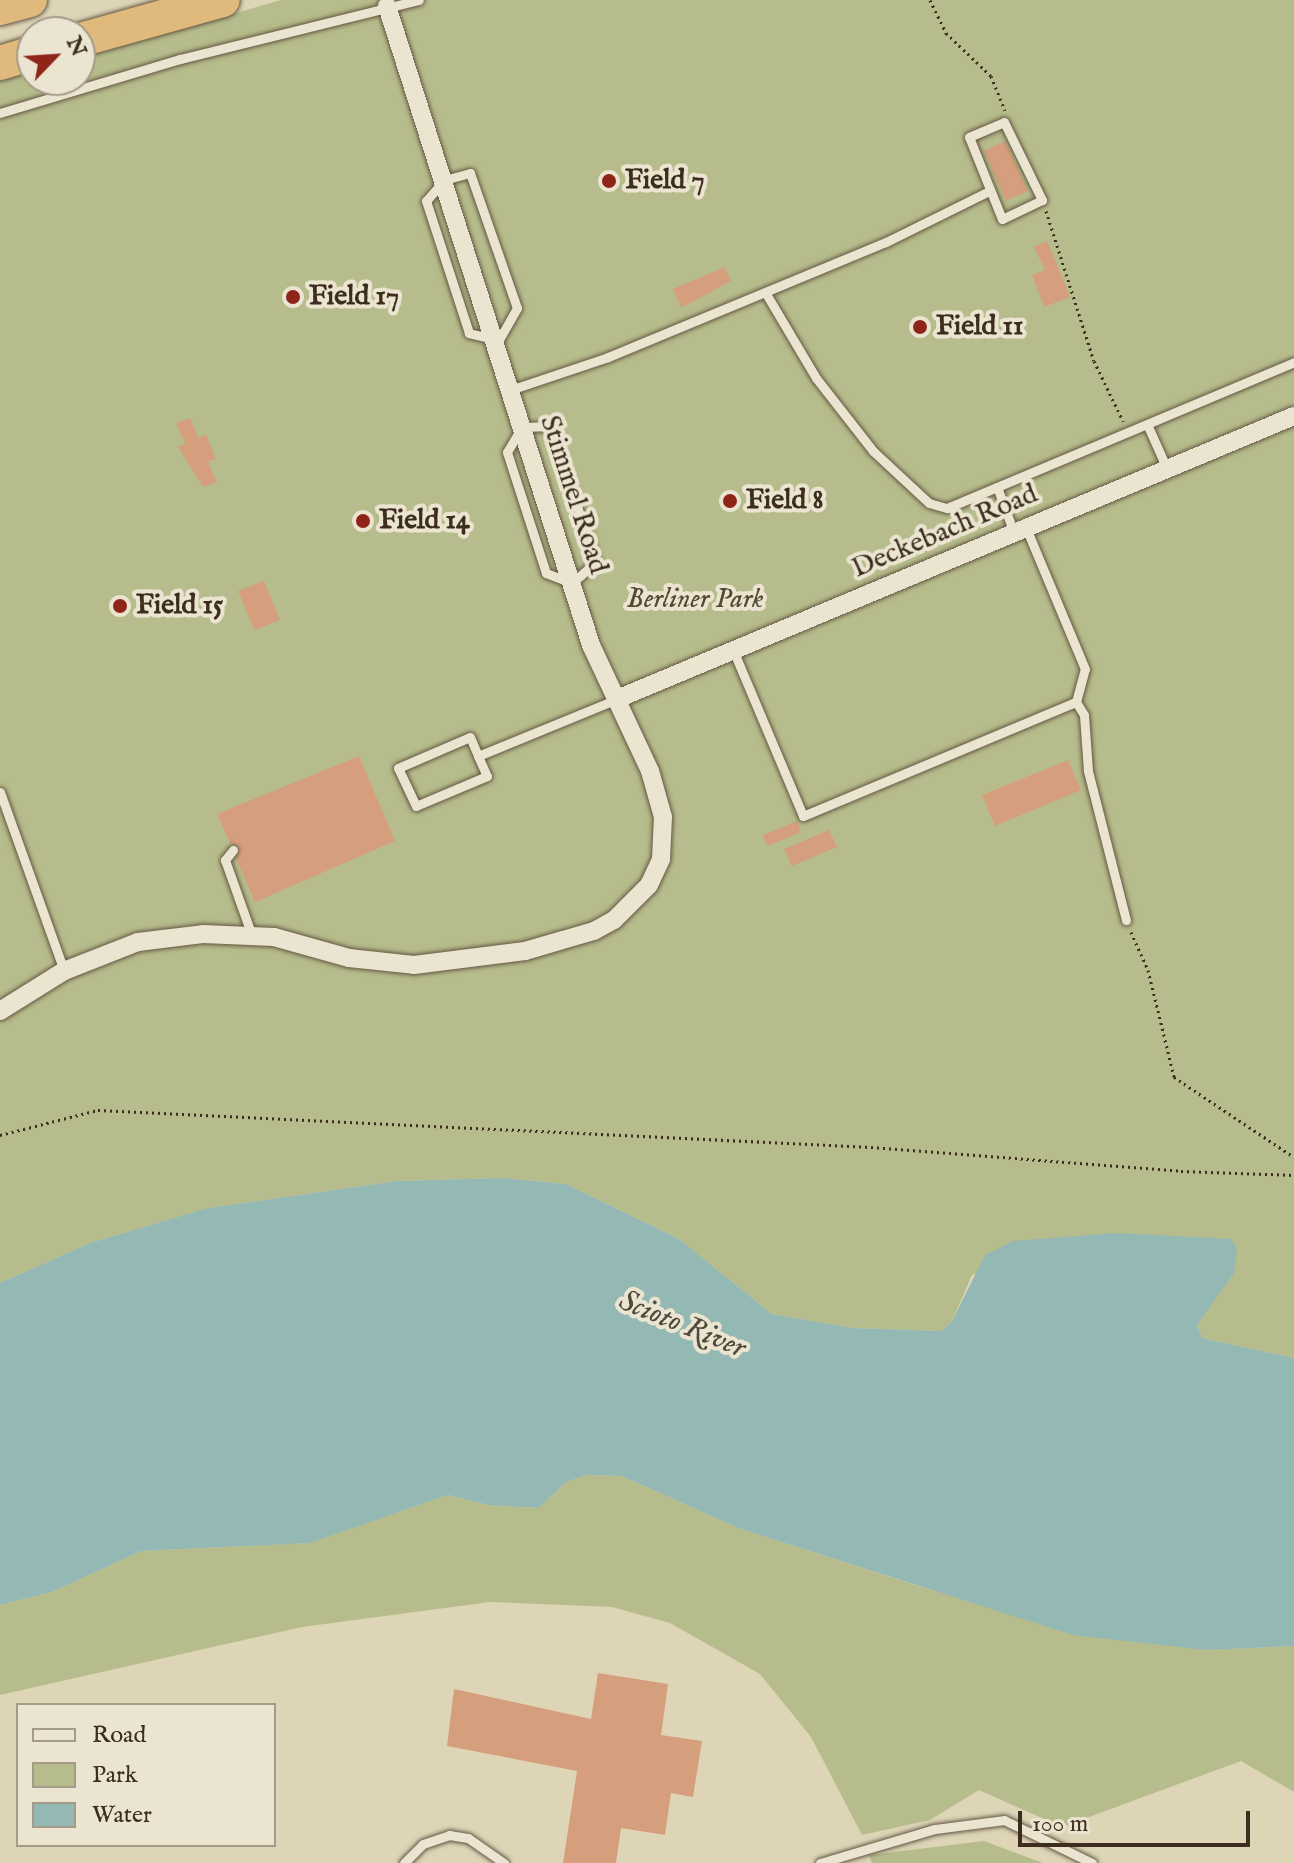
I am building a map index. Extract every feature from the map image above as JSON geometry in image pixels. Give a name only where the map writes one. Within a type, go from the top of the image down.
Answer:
[{"type":"highway","points":[[0,8],[30,0]]},
{"type":"highway","points":[[96,36],[223,0]]},
{"type":"street","name":"Stimmel Road","points":[[0,1011],[64,971],[138,942],[203,934],[274,937],[349,958],[414,965],[525,951],[594,931],[614,920],[649,885],[661,859],[663,837],[650,771],[591,645],[387,6]]},
{"type":"street","name":"Deckebach Road","points":[[617,699],[1294,416]]},
{"type":"lane","points":[[0,113],[180,59],[419,0]]},
{"type":"lane","points":[[1004,122],[1042,200],[1002,219],[969,137],[1004,122]]},
{"type":"lane","points":[[444,180],[470,173],[517,308],[495,342]]},
{"type":"lane","points":[[510,390],[608,357],[886,242],[989,191]]},
{"type":"lane","points":[[765,292],[816,378],[873,451],[929,503],[947,508],[1294,362]]},
{"type":"lane","points":[[1147,424],[1167,469]]},
{"type":"lane","points":[[522,427],[545,426],[551,431],[596,562],[572,583]]},
{"type":"lane","points":[[997,487],[1085,669],[1076,702],[1084,715],[1088,771],[1126,920]]},
{"type":"lane","points":[[733,650],[803,816],[1076,702]]},
{"type":"lane","points":[[478,756],[617,699]]},
{"type":"lane","points":[[470,737],[478,756],[487,776],[416,806],[398,768],[470,737]]},
{"type":"lane","points":[[0,792],[64,971]]},
{"type":"lane","points":[[233,850],[225,860],[252,936]]},
{"type":"lane","points":[[820,1863],[935,1829],[1004,1820],[1092,1863]]},
{"type":"lane","points":[[404,1863],[423,1844],[449,1835],[468,1838],[504,1863]]},
{"type":"path","points":[[930,0],[946,33],[991,76],[1005,106],[1004,122]]},
{"type":"path","points":[[1042,200],[1094,361],[1128,432]]},
{"type":"path","points":[[1126,920],[1148,970],[1174,1077],[1294,1157]]},
{"type":"path","points":[[0,1135],[98,1110],[871,1147],[1181,1171],[1294,1175]]},
{"type":"green space","name":"Berliner Park","points":[[281,0],[1294,0],[1294,1358],[1202,1338],[1197,1325],[1234,1272],[1144,1239],[1115,1233],[972,1275],[952,1321],[942,1331],[854,1328],[772,1314],[679,1239],[566,1184],[504,1178],[397,1181],[209,1208],[90,1243],[0,1283],[0,81],[16,76],[16,96],[96,96],[96,53]]},
{"type":"green space","points":[[587,1475],[622,1476],[738,1528],[934,1591],[1207,1650],[1294,1646],[1294,1792],[1241,1761],[1062,1827],[979,1790],[930,1820],[862,1835],[811,1737],[760,1674],[670,1623],[612,1607],[490,1602],[302,1627],[0,1695],[0,1605],[52,1592],[141,1551],[309,1543],[448,1495],[488,1505],[539,1508],[566,1482]]},
{"type":"green space","points":[[984,1841],[1043,1863],[872,1863],[869,1855]]},
{"type":"water","name":"Scioto River","points":[[504,1178],[566,1184],[679,1239],[772,1314],[854,1328],[942,1331],[952,1321],[985,1255],[1013,1241],[1116,1233],[1231,1239],[1237,1248],[1234,1273],[1197,1325],[1202,1338],[1294,1358],[1294,1646],[1207,1650],[1073,1635],[738,1528],[622,1476],[587,1475],[566,1482],[539,1508],[488,1505],[448,1495],[310,1543],[141,1551],[52,1592],[0,1605],[0,1283],[90,1243],[208,1208],[397,1181]]},
{"type":"building","points":[[1005,141],[1028,191],[1006,201],[984,151]]},
{"type":"building","points":[[1047,241],[1070,297],[1044,307],[1032,275],[1045,270],[1034,247]]},
{"type":"building","points":[[725,267],[731,281],[681,308],[673,289]]},
{"type":"building","points":[[190,418],[198,438],[206,435],[216,459],[208,462],[217,482],[203,487],[178,447],[185,444],[176,423]]},
{"type":"building","points":[[264,581],[280,620],[254,630],[238,591]]},
{"type":"building","points":[[359,756],[395,841],[255,902],[236,858],[240,847],[230,843],[217,814]]},
{"type":"building","points":[[1068,760],[1081,790],[995,826],[982,795]]},
{"type":"building","points":[[797,821],[801,832],[767,846],[763,835]]},
{"type":"building","points":[[829,830],[837,847],[792,866],[784,849]]},
{"type":"building","points":[[598,1673],[668,1684],[661,1735],[702,1741],[693,1797],[671,1793],[665,1835],[621,1828],[616,1863],[563,1863],[577,1771],[447,1746],[454,1689],[591,1719]]},
{"type":"place","name":"Field 7","points":[[609,181]]},
{"type":"place","name":"Field 17","points":[[293,297]]},
{"type":"place","name":"Field 11","points":[[920,327]]},
{"type":"place","name":"Field 8","points":[[730,501]]},
{"type":"place","name":"Field 14","points":[[363,521]]},
{"type":"place","name":"Field 15","points":[[120,606]]}]
